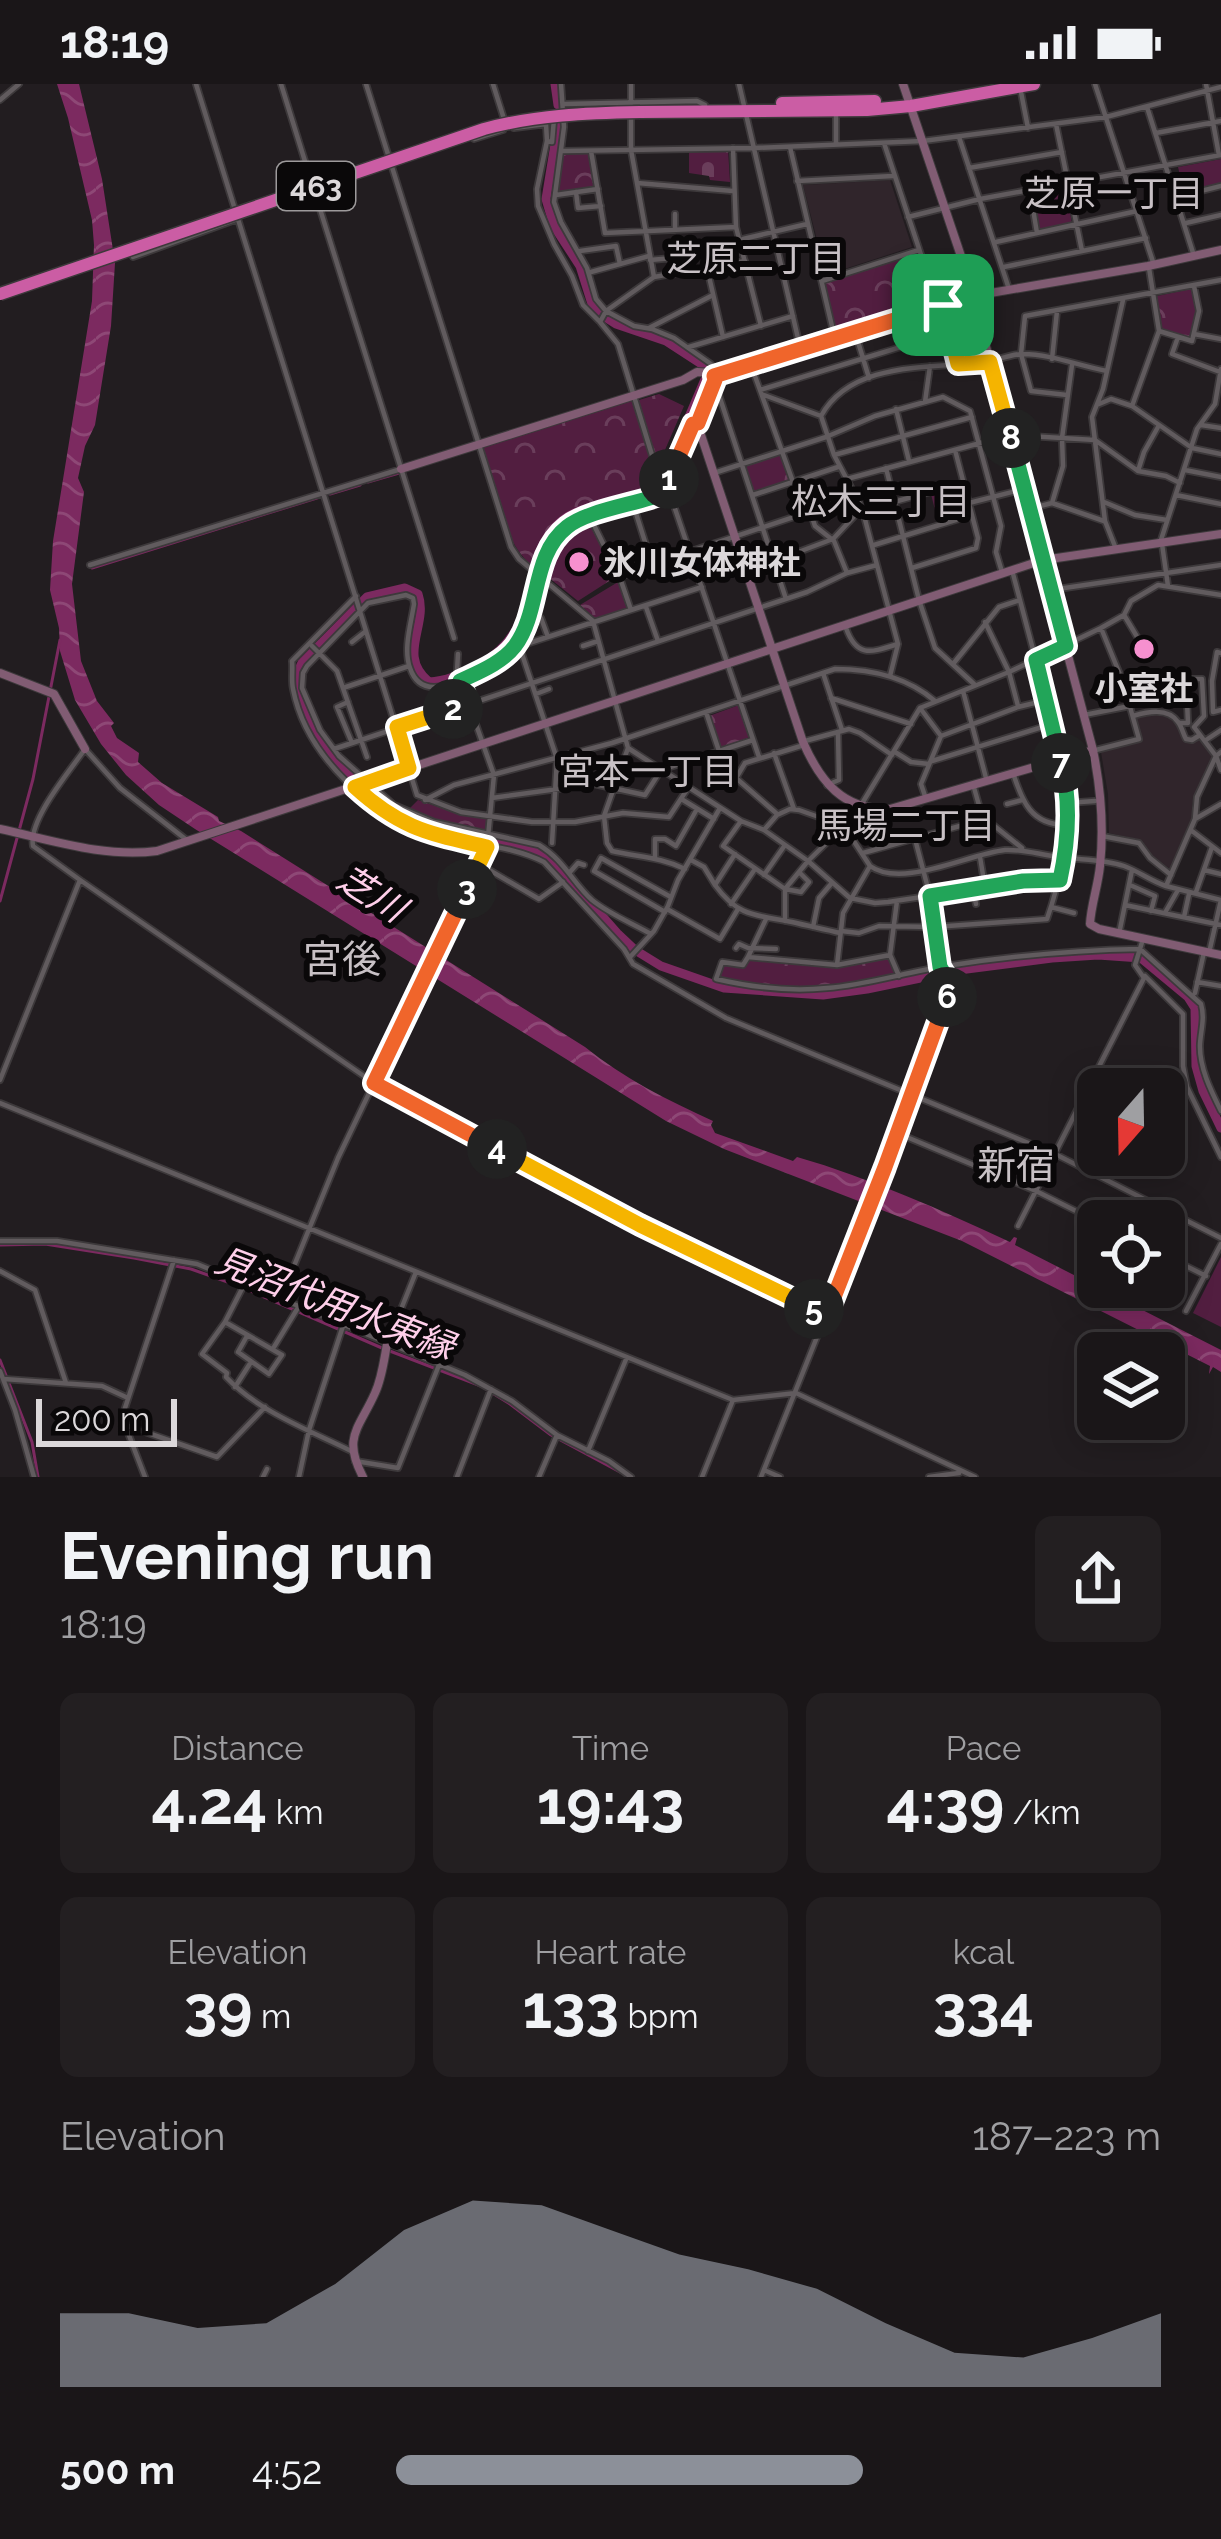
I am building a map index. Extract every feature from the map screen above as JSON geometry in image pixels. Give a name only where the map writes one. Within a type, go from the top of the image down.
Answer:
[{"type":"highway","name":"463","points":[[907,96],[989,84]]},
{"type":"highway","name":"463","points":[[0,291],[478,124],[535,111],[744,108],[1027,85]]},
{"type":"street","points":[[0,100],[19,84]]},
{"type":"street","points":[[196,84],[417,795],[461,812],[575,823],[623,813],[669,817],[688,788]]},
{"type":"street","points":[[281,84],[454,638]]},
{"type":"street","points":[[366,84],[511,547],[593,622],[628,748],[604,816],[605,835],[612,850],[685,868]]},
{"type":"street","points":[[493,84],[508,129]]},
{"type":"street","points":[[561,84],[562,151],[554,196],[561,222],[606,311],[634,326],[674,338],[711,364],[698,423],[804,743],[827,785],[861,806],[890,808],[1139,739],[1101,628]]},
{"type":"street","points":[[631,84],[635,110],[631,150],[654,277]]},
{"type":"street","points":[[739,84],[801,349]]},
{"type":"street","points":[[1095,84],[1146,238],[1160,332],[1132,406]]},
{"type":"street","points":[[1027,85],[1028,128]]},
{"type":"street","points":[[908,217],[944,206],[1220,156],[1217,121],[1206,87]]},
{"type":"street","points":[[562,151],[922,141],[1106,117],[1206,87],[1221,87]]},
{"type":"street","points":[[907,96],[973,296],[1093,750],[1102,836],[1089,922],[1093,928],[1119,934],[1194,995],[1204,1011],[1199,1049],[1221,1112]]},
{"type":"street","points":[[835,102],[836,145]]},
{"type":"street","points":[[564,104],[699,117],[703,109]]},
{"type":"street","points":[[1147,106],[1195,256]]},
{"type":"street","points":[[547,141],[552,142],[554,117],[635,110]]},
{"type":"street","points":[[1156,133],[1217,121]]},
{"type":"street","points":[[1056,124],[1082,251]]},
{"type":"street","points":[[133,257],[508,129],[548,125],[537,189],[539,211],[583,305],[618,344],[659,478],[667,484],[691,551],[759,758]]},
{"type":"street","points":[[959,136],[1009,289]]},
{"type":"street","points":[[884,143],[958,364]]},
{"type":"street","points":[[790,147],[835,339]]},
{"type":"street","points":[[733,148],[736,227],[761,326]]},
{"type":"street","points":[[592,151],[605,233],[736,227]]},
{"type":"street","points":[[969,168],[1062,152]]},
{"type":"street","points":[[797,181],[894,176]]},
{"type":"street","points":[[637,183],[733,191]]},
{"type":"street","points":[[1177,197],[1221,186]]},
{"type":"street","points":[[554,196],[598,189]]},
{"type":"street","points":[[1030,190],[1037,233]]},
{"type":"street","points":[[576,192],[578,208],[601,206]]},
{"type":"street","points":[[994,242],[1137,211]]},
{"type":"street","points":[[675,214],[676,230]]},
{"type":"street","points":[[194,215],[199,233]]},
{"type":"street","points":[[1186,223],[1221,215]]},
{"type":"street","points":[[740,240],[807,224]]},
{"type":"street","points":[[1002,267],[1146,238]]},
{"type":"street","points":[[579,252],[616,246],[620,264]]},
{"type":"street","points":[[821,281],[919,250]]},
{"type":"street","points":[[89,565],[632,396],[751,365],[973,296],[1221,250]]},
{"type":"street","points":[[589,273],[650,258],[674,258],[674,273]]},
{"type":"street","points":[[600,320],[654,277],[745,261]]},
{"type":"street","points":[[707,268],[723,337]]},
{"type":"street","points":[[1067,395],[1031,391],[1021,354],[1024,316],[1221,280]]},
{"type":"street","points":[[1160,332],[1192,341],[1199,310],[1194,285]]},
{"type":"street","points":[[647,328],[713,296]]},
{"type":"street","points":[[1116,549],[1105,521],[1092,417],[1123,300]]},
{"type":"street","points":[[1052,360],[1057,311]]},
{"type":"street","points":[[689,347],[793,316]]},
{"type":"street","points":[[856,332],[869,377]]},
{"type":"street","points":[[761,392],[950,332]]},
{"type":"street","points":[[1194,334],[1221,339]]},
{"type":"street","points":[[1168,586],[1161,542],[1201,425],[1215,404],[1221,370],[1172,354],[1178,337]]},
{"type":"street","points":[[889,676],[898,644],[862,508],[826,436],[821,416],[830,401],[869,377],[1021,354],[1107,371]]},
{"type":"street","points":[[1052,503],[1063,466],[1072,364]]},
{"type":"street","points":[[751,365],[793,482]]},
{"type":"street","points":[[925,402],[930,366]]},
{"type":"street","points":[[710,377],[786,598]]},
{"type":"street","points":[[761,392],[821,416]]},
{"type":"street","points":[[691,860],[704,867],[734,906],[766,919],[859,933],[879,926],[1046,919],[1065,858],[1067,786],[1019,600],[996,552],[1000,526],[970,411],[943,397],[714,473]]},
{"type":"street","points":[[1097,404],[1111,399],[1132,406],[1192,448],[1221,454]]},
{"type":"street","points":[[896,409],[909,461]]},
{"type":"street","points":[[834,455],[972,417]]},
{"type":"street","points":[[551,847],[409,826],[373,804],[320,730],[302,688],[303,673],[316,650],[374,600],[406,595],[415,604],[407,650],[416,680],[430,688],[488,668],[519,644],[532,611],[537,573],[563,531],[570,524],[656,496],[667,484],[693,424],[698,423]]},
{"type":"street","points":[[1201,425],[1221,428]]},
{"type":"street","points":[[1138,471],[1159,426]]},
{"type":"street","points":[[847,479],[1010,435],[1095,440],[1138,471],[1180,483]]},
{"type":"street","points":[[911,568],[976,548],[978,538],[955,450]]},
{"type":"street","points":[[753,496],[840,466]]},
{"type":"street","points":[[886,468],[935,648],[976,686]]},
{"type":"street","points":[[1185,470],[1221,477]]},
{"type":"street","points":[[894,502],[963,483]]},
{"type":"street","points":[[968,503],[1024,489]]},
{"type":"street","points":[[1176,495],[1221,504]]},
{"type":"street","points":[[620,578],[857,496]]},
{"type":"street","points":[[1102,501],[1135,515],[1168,520]]},
{"type":"street","points":[[1029,509],[1052,503],[1105,521]]},
{"type":"street","points":[[633,504],[652,564]]},
{"type":"street","points":[[775,561],[832,539],[862,508]]},
{"type":"street","points":[[811,512],[815,526],[832,539],[847,574]]},
{"type":"street","points":[[872,546],[972,515]]},
{"type":"street","points":[[590,517],[631,610]]},
{"type":"street","points":[[3,830],[120,854],[157,851],[1043,560],[1221,534]]},
{"type":"street","points":[[334,749],[877,565]]},
{"type":"street","points":[[1051,590],[1221,565]]},
{"type":"street","points":[[784,921],[785,889],[861,806],[920,708],[1101,628],[1158,585],[1221,595]]},
{"type":"street","points":[[519,644],[702,586]]},
{"type":"street","points":[[357,599],[292,661],[291,684],[322,754],[405,811],[544,862],[633,953],[640,969],[726,1018],[1055,1154],[1221,1241],[1186,1311]]},
{"type":"street","points":[[953,664],[999,607],[1019,600]]},
{"type":"street","points":[[645,605],[658,641]]},
{"type":"street","points":[[1124,615],[1142,645]]},
{"type":"street","points":[[542,619],[548,637]]},
{"type":"street","points":[[985,622],[1009,672],[1018,707]]},
{"type":"street","points":[[844,623],[860,650],[874,652],[898,644]]},
{"type":"street","points":[[352,642],[366,631]]},
{"type":"street","points":[[583,646],[598,641]]},
{"type":"street","points":[[519,644],[557,759],[551,847],[591,899],[651,934]]},
{"type":"street","points":[[316,650],[337,671],[356,741]]},
{"type":"street","points":[[1221,652],[1217,652],[1212,682],[1213,712],[1221,710]]},
{"type":"street","points":[[281,1298],[338,1158],[488,841],[494,775],[459,677],[458,654]]},
{"type":"street","points":[[330,664],[338,656]]},
{"type":"street","points":[[344,687],[409,666]]},
{"type":"street","points":[[425,800],[454,784],[626,739],[823,673],[858,669],[889,676],[935,701]]},
{"type":"street","points":[[0,673],[49,692],[85,749],[120,788],[193,840]]},
{"type":"street","points":[[823,673],[840,732],[839,780],[827,785]]},
{"type":"street","points":[[1180,723],[1188,723],[1186,680],[1202,679],[1204,716],[1194,727],[1218,754],[1221,770]]},
{"type":"street","points":[[597,689],[610,684]]},
{"type":"street","points":[[536,694],[549,689]]},
{"type":"street","points":[[964,691],[986,780]]},
{"type":"street","points":[[831,698],[911,724]]},
{"type":"street","points":[[926,799],[921,784],[941,736],[1047,700]]},
{"type":"street","points":[[348,702],[337,707],[367,757]]},
{"type":"street","points":[[1084,715],[1130,706]]},
{"type":"street","points":[[920,708],[941,736]]},
{"type":"street","points":[[1132,716],[1158,711],[1172,716],[1186,739],[1192,740],[1221,730]]},
{"type":"street","points":[[706,712],[719,751]]},
{"type":"street","points":[[777,814],[736,778],[746,763],[849,729],[910,762],[930,762],[1052,724]]},
{"type":"street","points":[[492,798],[592,784],[645,795],[662,770],[753,740]]},
{"type":"street","points":[[628,748],[741,821],[764,830],[850,898],[875,903],[1060,880]]},
{"type":"street","points":[[85,749],[29,835],[33,846],[374,1083],[640,1225],[827,1315]]},
{"type":"street","points":[[774,753],[794,809]]},
{"type":"street","points":[[1166,886],[1195,820],[1194,802],[1218,754]]},
{"type":"street","points":[[1013,772],[1024,806],[1053,825],[1066,825]]},
{"type":"street","points":[[973,784],[985,819],[1022,849]]},
{"type":"street","points":[[405,811],[417,795]]},
{"type":"street","points":[[682,800],[714,819]]},
{"type":"street","points":[[1007,805],[1022,800]]},
{"type":"street","points":[[1066,802],[1095,801]]},
{"type":"street","points":[[1195,820],[1221,804]]},
{"type":"street","points":[[633,953],[651,934],[720,808]]},
{"type":"street","points":[[655,857],[656,839],[676,846],[698,809]]},
{"type":"street","points":[[764,830],[777,814],[794,809],[844,826],[870,866],[891,875],[1022,849],[1128,867],[1166,886],[1221,900],[1218,924],[1194,995]]},
{"type":"street","points":[[863,853],[985,819]]},
{"type":"street","points":[[741,821],[723,846],[785,889],[801,892],[809,882],[799,872]]},
{"type":"street","points":[[1190,830],[1221,853]]},
{"type":"street","points":[[1102,836],[1138,843],[1171,875]]},
{"type":"street","points":[[780,1477],[762,1473],[885,1167],[951,985],[940,967],[930,896],[915,839]]},
{"type":"street","points":[[764,875],[785,845]]},
{"type":"street","points":[[1184,917],[1212,847]]},
{"type":"street","points":[[715,885],[735,854]]},
{"type":"street","points":[[980,855],[985,887]]},
{"type":"street","points":[[671,897],[601,858],[594,871],[721,939],[755,868]]},
{"type":"street","points":[[570,872],[578,863],[584,865]]},
{"type":"street","points":[[479,864],[539,899],[563,882]]},
{"type":"street","points":[[837,964],[843,914],[870,866]]},
{"type":"street","points":[[1119,934],[1132,870]]},
{"type":"street","points":[[1204,870],[1221,874]]},
{"type":"street","points":[[0,1080],[80,880]]},
{"type":"street","points":[[813,927],[819,898],[831,884]]},
{"type":"street","points":[[1130,885],[1155,896],[1151,910]]},
{"type":"street","points":[[974,889],[976,904]]},
{"type":"street","points":[[1165,914],[1178,890]]},
{"type":"street","points":[[897,901],[890,955],[899,976]]},
{"type":"street","points":[[1125,905],[1218,924]]},
{"type":"street","points":[[1051,907],[1074,913]]},
{"type":"street","points":[[766,919],[743,965],[722,962],[716,979],[824,989],[1070,950],[1221,955]]},
{"type":"street","points":[[736,948],[739,944],[776,949]]},
{"type":"street","points":[[1140,951],[1135,968],[1183,1014],[1187,1087],[1221,1157]]},
{"type":"street","points":[[748,957],[837,964],[890,955]]},
{"type":"street","points":[[1018,1226],[1144,976]]},
{"type":"street","points":[[1197,982],[1221,986]]},
{"type":"street","points":[[1209,1085],[1220,1078]]},
{"type":"street","points":[[0,1103],[733,1400],[796,1393],[970,1476]]},
{"type":"street","points":[[897,1133],[1077,1212]]},
{"type":"street","points":[[0,1241],[57,1241],[196,1264],[491,1389],[556,1435],[632,1477]]},
{"type":"street","points":[[146,1477],[124,1411],[173,1260]]},
{"type":"street","points":[[1185,1266],[1206,1276]]},
{"type":"street","points":[[0,1271],[35,1290],[66,1383]]},
{"type":"street","points":[[363,1477],[353,1456],[357,1428],[377,1389],[388,1344],[416,1272]]},
{"type":"street","points":[[245,1283],[202,1354],[265,1407],[353,1456],[398,1468],[439,1365]]},
{"type":"street","points":[[273,1349],[299,1306]]},
{"type":"street","points":[[225,1322],[282,1355],[269,1374],[238,1352],[248,1336]]},
{"type":"street","points":[[299,1477],[343,1326]]},
{"type":"street","points":[[589,1451],[627,1357]]},
{"type":"street","points":[[236,1387],[251,1362]]},
{"type":"street","points":[[0,1371],[34,1477]]},
{"type":"street","points":[[4,1379],[102,1386],[128,1398]]},
{"type":"street","points":[[457,1477],[491,1389]]},
{"type":"street","points":[[702,1477],[733,1400]]},
{"type":"street","points":[[125,1425],[217,1457],[265,1407]]},
{"type":"street","points":[[539,1477],[556,1435]]},
{"type":"street","points":[[929,1477],[970,1476]]},
{"type":"shaded area","points":[[890,180],[912,247],[826,275],[803,185]]},
{"type":"shaded area","points":[[1150,713],[1171,718],[1185,740],[1201,739],[1213,758],[1170,869],[1141,840],[1109,833],[1101,752],[1140,741],[1135,718]]},
{"type":"green space","points":[[728,149],[730,182],[689,173],[689,150]]},
{"type":"green space","points":[[589,153],[595,188],[555,194],[563,155]]},
{"type":"green space","points":[[1221,159],[1221,184],[1184,193],[1178,167]]},
{"type":"green space","points":[[1066,188],[1072,224],[1039,230],[1032,194]]},
{"type":"green space","points":[[917,253],[934,304],[835,334],[824,283]]},
{"type":"green space","points":[[1191,289],[1198,312],[1189,339],[1161,329],[1157,296]]},
{"type":"green space","points":[[659,394],[684,406],[658,466],[637,404]]},
{"type":"green space","points":[[632,399],[658,481],[566,516],[548,534],[532,566],[506,527],[481,446]]},
{"type":"green space","points":[[780,454],[789,481],[753,491],[746,465]]},
{"type":"green space","points":[[960,486],[967,514],[938,522],[931,494]]},
{"type":"green space","name":"氷川女体神社","points":[[587,520],[617,576],[578,601],[543,573],[559,541]]},
{"type":"green space","points":[[618,582],[627,609],[596,619],[580,605]]},
{"type":"green space","points":[[739,705],[750,737],[720,748],[709,716]]},
{"type":"green space","points":[[418,800],[461,815],[487,818],[487,832],[409,809]]},
{"type":"green space","points":[[889,957],[895,976],[849,983],[786,986],[718,979],[722,965],[744,967],[749,960],[838,967]]},
{"type":"green space","points":[[1221,1257],[1221,1327],[1193,1313]]},
{"type":"water","points":[[57,84],[79,84],[102,179],[115,263],[111,326],[95,425],[78,478],[84,492],[72,584],[81,661],[97,701],[114,723],[117,738],[139,753],[138,762],[162,783],[219,821],[631,1079],[713,1121],[715,1133],[793,1161],[797,1157],[851,1175],[1010,1242],[1017,1238],[1015,1245],[1077,1277],[1077,1299],[962,1241],[724,1149],[666,1121],[195,829],[126,775],[75,700],[60,651],[50,590],[53,541],[92,301],[92,220]]},
{"type":"water","points":[[1095,1308],[1139,1308],[1221,1350],[1221,1372],[1213,1367],[1209,1374],[1210,1366],[1185,1353],[1185,1332],[1143,1332]]},
{"type":"waterway","points":[[555,84],[558,105]]},
{"type":"waterway","points":[[559,120],[546,199],[554,226],[580,266],[592,304],[616,324],[666,341],[706,367],[706,377],[661,483],[559,523],[538,557],[515,631],[481,664],[429,682],[415,661],[418,594],[405,588],[367,597],[302,663],[295,678],[306,715],[327,751],[402,817],[438,830],[538,852],[559,867],[635,950],[661,966],[724,988],[823,995],[1052,958],[1141,958],[1195,1008],[1196,1066],[1221,1128]]},
{"type":"waterway","points":[[368,482],[399,473]]},
{"type":"waterway","points":[[330,494],[360,485]]},
{"type":"waterway","points":[[92,568],[320,497]]},
{"type":"waterway","points":[[0,901],[33,779],[60,640]]},
{"type":"waterway","name":"見沼代用水東縁","points":[[0,1245],[45,1244],[134,1258],[191,1269],[239,1286],[481,1386],[551,1435],[620,1472]]},
{"type":"waterway","name":"見沼代用水東縁","points":[[0,1360],[32,1442],[38,1477]]},
{"type":"place","name":"氷川女体神社","points":[[579,562]]},
{"type":"place","name":"小室社","points":[[1144,649]]},
{"type":"district","name":"芝原一丁目","points":[[1114,193]]},
{"type":"district","name":"芝原二丁目","points":[[756,258]]},
{"type":"district","name":"松木三丁目","points":[[881,501]]},
{"type":"district","name":"宮本一丁目","points":[[648,771]]},
{"type":"district","name":"馬場二丁目","points":[[906,825]]},
{"type":"district","name":"宮後","points":[[342,959]]},
{"type":"district","name":"新宿","points":[[1016,1165]]},
{"type":"route","points":[[943,305],[958,364],[990,362],[1066,646],[1036,660],[1067,786],[1065,856],[1060,880],[930,896],[940,967],[951,985],[827,1315],[640,1225],[374,1083],[487,847],[409,826],[355,787],[409,768],[397,727],[468,704],[460,681],[514,649],[532,611],[546,559],[570,524],[664,490],[693,424],[698,423],[714,376],[943,305]]},
{"type":"water label","name":"芝川","points":[[372,893]]}]
